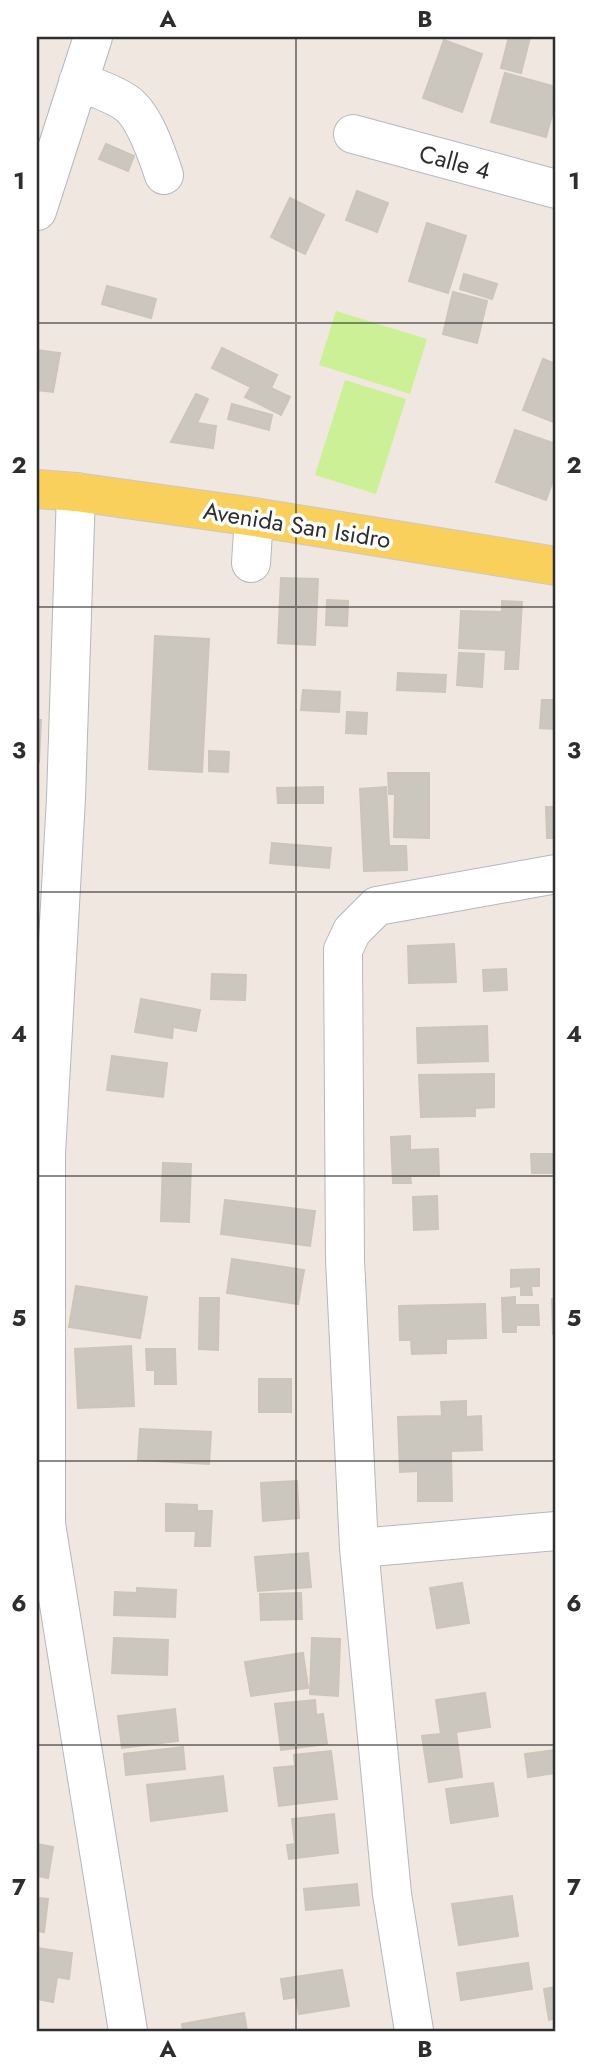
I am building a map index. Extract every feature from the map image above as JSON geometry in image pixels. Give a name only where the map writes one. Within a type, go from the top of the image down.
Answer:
[{"type":"main road","name":"Avenida San Isidro","points":[[37,489],[254,517],[556,566]]},
{"type":"street","points":[[37,211],[93,37]]},
{"type":"street","points":[[78,82],[128,103],[151,137],[164,175]]},
{"type":"street","name":"Calle 4","points":[[354,134],[556,189]]},
{"type":"street","points":[[76,492],[51,797],[42,1524],[128,2031]]},
{"type":"street","points":[[251,563],[254,517]]},
{"type":"street","points":[[414,2031],[392,1894],[359,1548],[345,1259],[343,950],[352,930],[377,906],[556,874]]},
{"type":"street","points":[[359,1548],[556,1531]]},
{"type":"green space","points":[[336,311],[427,339],[410,394],[319,365]]},
{"type":"green space","points":[[345,380],[406,399],[376,494],[315,475]]},
{"type":"building","points":[[509,37],[530,37],[521,73],[501,68]]},
{"type":"building","points":[[444,40],[482,54],[462,112],[423,98]]},
{"type":"building","points":[[505,73],[556,87],[556,100],[546,137],[491,122]]},
{"type":"building","points":[[106,144],[134,156],[128,171],[99,159]]},
{"type":"building","points":[[357,191],[388,203],[377,232],[346,220]]},
{"type":"building","points":[[290,198],[324,215],[305,254],[271,237]]},
{"type":"building","points":[[427,223],[466,236],[448,293],[409,281]]},
{"type":"building","points":[[464,274],[497,284],[492,299],[460,289]]},
{"type":"building","points":[[107,286],[156,299],[151,318],[102,304]]},
{"type":"building","points":[[453,292],[487,301],[477,343],[443,334]]},
{"type":"building","points":[[222,348],[277,375],[271,388],[290,397],[281,415],[245,397],[251,387],[212,368]]},
{"type":"building","points":[[37,350],[60,353],[53,392],[37,390]]},
{"type":"building","points":[[543,359],[556,364],[556,423],[523,410]]},
{"type":"building","points":[[196,394],[208,399],[197,423],[216,426],[213,448],[171,442]]},
{"type":"building","points":[[232,404],[272,415],[269,430],[228,419]]},
{"type":"building","points":[[515,430],[556,444],[556,472],[546,500],[496,482]]},
{"type":"building","points":[[281,578],[318,579],[315,645],[278,643]]},
{"type":"building","points":[[327,600],[348,601],[347,626],[326,625]]},
{"type":"building","points":[[502,601],[522,602],[518,669],[505,669],[506,650],[459,648],[461,611],[502,612]]},
{"type":"building","points":[[155,636],[209,639],[202,772],[149,769]]},
{"type":"building","points":[[459,653],[484,654],[482,687],[457,685]]},
{"type":"building","points":[[398,673],[446,675],[445,692],[397,690]]},
{"type":"building","points":[[303,690],[340,692],[339,712],[301,710]]},
{"type":"building","points":[[542,700],[556,700],[556,729],[540,728]]},
{"type":"building","points":[[347,712],[367,713],[366,734],[346,733]]},
{"type":"building","points":[[37,720],[41,720],[39,762],[37,762]]},
{"type":"building","points":[[209,751],[229,752],[228,772],[209,771]]},
{"type":"building","points":[[388,773],[429,773],[429,838],[394,837],[395,794],[389,794]]},
{"type":"building","points":[[323,787],[323,803],[278,803],[277,788]]},
{"type":"building","points":[[386,787],[389,846],[406,846],[407,870],[364,871],[360,789]]},
{"type":"building","points":[[546,807],[556,807],[556,838],[547,838]]},
{"type":"building","points":[[272,843],[331,848],[329,868],[270,863]]},
{"type":"building","points":[[454,944],[456,982],[409,983],[408,946]]},
{"type":"building","points":[[506,969],[507,990],[484,991],[483,970]]},
{"type":"building","points":[[212,974],[246,975],[245,1000],[211,999]]},
{"type":"building","points":[[141,999],[200,1010],[196,1031],[173,1027],[172,1038],[135,1032]]},
{"type":"building","points":[[487,1026],[488,1061],[418,1063],[417,1028]]},
{"type":"building","points":[[112,1056],[167,1063],[163,1097],[107,1090]]},
{"type":"building","points":[[494,1074],[494,1107],[475,1108],[475,1116],[421,1117],[419,1075]]},
{"type":"building","points":[[410,1136],[410,1150],[438,1149],[439,1176],[410,1176],[411,1183],[393,1183],[391,1137]]},
{"type":"building","points":[[531,1154],[556,1154],[556,1173],[532,1173]]},
{"type":"building","points":[[163,1163],[191,1164],[189,1222],[161,1221]]},
{"type":"building","points":[[437,1196],[438,1229],[414,1230],[413,1197]]},
{"type":"building","points":[[225,1200],[315,1211],[310,1246],[221,1234]]},
{"type":"building","points":[[232,1259],[304,1270],[298,1304],[227,1293]]},
{"type":"building","points":[[539,1269],[539,1286],[531,1286],[532,1295],[521,1295],[521,1286],[511,1287],[511,1270]]},
{"type":"building","points":[[76,1286],[147,1297],[140,1338],[69,1327]]},
{"type":"building","points":[[515,1297],[515,1305],[538,1305],[539,1325],[516,1325],[516,1332],[503,1332],[502,1298]]},
{"type":"building","points":[[200,1298],[219,1298],[218,1350],[199,1349]]},
{"type":"building","points":[[552,1299],[556,1299],[556,1334],[553,1334]]},
{"type":"building","points":[[485,1304],[486,1338],[446,1339],[446,1353],[412,1354],[411,1340],[400,1340],[399,1306]]},
{"type":"building","points":[[131,1346],[134,1406],[78,1408],[75,1349]]},
{"type":"building","points":[[146,1349],[175,1349],[176,1384],[155,1384],[155,1370],[147,1370]]},
{"type":"building","points":[[259,1379],[291,1379],[291,1412],[259,1412]]},
{"type":"building","points":[[466,1401],[466,1417],[481,1416],[482,1450],[451,1451],[452,1501],[418,1501],[418,1471],[400,1472],[398,1417],[442,1416],[441,1402]]},
{"type":"building","points":[[140,1429],[211,1432],[209,1464],[138,1460]]},
{"type":"building","points":[[297,1481],[299,1518],[263,1521],[261,1483]]},
{"type":"building","points":[[166,1504],[197,1505],[197,1511],[212,1511],[210,1546],[195,1546],[196,1531],[166,1531]]},
{"type":"building","points":[[308,1553],[311,1587],[258,1591],[255,1557]]},
{"type":"building","points":[[462,1583],[469,1623],[437,1628],[430,1588]]},
{"type":"building","points":[[137,1588],[176,1590],[175,1617],[114,1615],[115,1592],[137,1593]]},
{"type":"building","points":[[301,1593],[302,1619],[261,1620],[260,1594]]},
{"type":"building","points":[[114,1638],[168,1640],[167,1675],[112,1673]]},
{"type":"building","points":[[312,1638],[340,1639],[338,1696],[310,1694]]},
{"type":"building","points":[[303,1653],[308,1688],[251,1696],[245,1662]]},
{"type":"building","points":[[485,1693],[490,1727],[456,1732],[462,1777],[429,1782],[422,1736],[441,1734],[436,1700]]},
{"type":"building","points":[[315,1700],[316,1715],[323,1714],[327,1744],[281,1750],[275,1704]]},
{"type":"building","points":[[175,1709],[178,1741],[122,1748],[118,1716]]},
{"type":"building","points":[[183,1747],[185,1769],[126,1775],[124,1754]]},
{"type":"building","points":[[556,1750],[556,1773],[528,1777],[525,1754]]},
{"type":"building","points":[[331,1751],[337,1799],[279,1806],[274,1768],[295,1766],[294,1755]]},
{"type":"building","points":[[223,1776],[227,1811],[151,1821],[147,1785]]},
{"type":"building","points":[[493,1783],[498,1816],[451,1823],[446,1789]]},
{"type":"building","points":[[334,1814],[338,1853],[289,1859],[287,1845],[295,1844],[292,1819]]},
{"type":"building","points":[[37,1844],[53,1847],[48,1878],[37,1876]]},
{"type":"building","points":[[357,1884],[359,1905],[306,1910],[304,1889]]},
{"type":"building","points":[[512,1896],[518,1936],[459,1945],[452,1904]]},
{"type":"building","points":[[37,1898],[48,1899],[44,1932],[37,1931]]},
{"type":"building","points":[[37,1948],[72,1953],[69,1979],[57,1977],[53,2002],[37,1999]]},
{"type":"building","points":[[528,1963],[532,1989],[461,2000],[457,1973]]},
{"type":"building","points":[[342,1970],[349,2006],[299,2014],[296,1997],[284,1999],[281,1979]]},
{"type":"building","points":[[556,1987],[556,2018],[549,2020],[544,1989]]},
{"type":"building","points":[[244,2013],[247,2031],[183,2031],[182,2024]]}]
